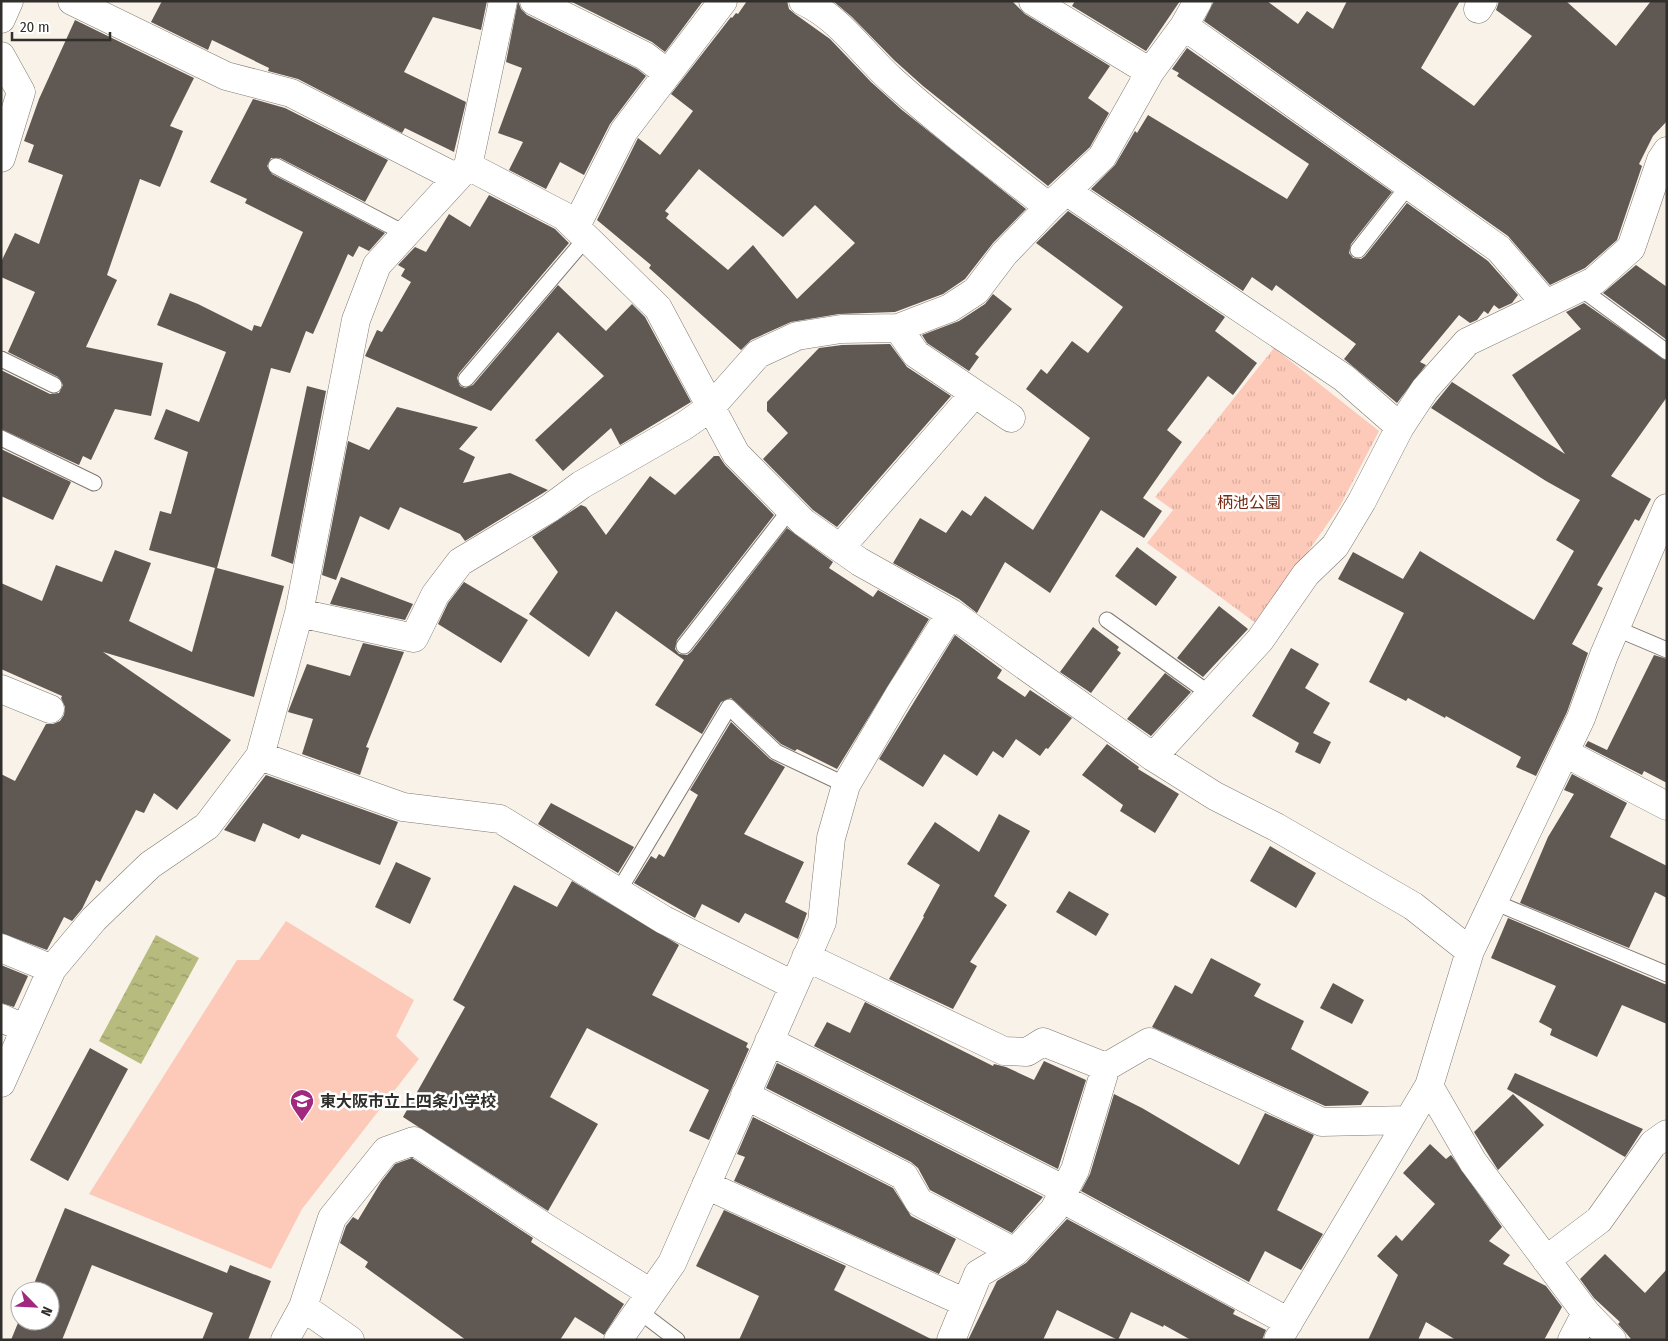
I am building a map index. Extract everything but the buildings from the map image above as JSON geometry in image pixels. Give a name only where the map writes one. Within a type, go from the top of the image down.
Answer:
[{"type":"street","points":[[1,19],[9,1]]},
{"type":"street","points":[[72,1],[226,76],[291,93],[564,216],[658,308],[736,454],[790,510],[860,562],[952,613],[1153,757],[1215,796],[1276,827],[1413,906],[1470,951]]},
{"type":"street","points":[[1,1083],[13,1023],[52,969],[94,919],[150,866],[207,826],[260,756],[299,614],[356,320],[377,266],[463,172],[503,1]]},
{"type":"street","points":[[534,1],[645,56],[668,73]]},
{"type":"street","points":[[581,232],[624,131],[723,1]]},
{"type":"street","points":[[803,1],[844,29],[888,77],[931,116],[1057,199],[1344,378],[1400,427]]},
{"type":"street","points":[[1033,1],[1150,72]]},
{"type":"street","points":[[299,614],[414,638],[435,594],[460,562],[550,508],[580,485],[684,426],[711,406],[758,354],[797,336],[841,329],[898,328],[950,308],[976,291],[1004,254],[1102,156],[1150,72],[1184,26],[1198,1]]},
{"type":"street","points":[[1184,26],[1500,249],[1546,303]]},
{"type":"street","points":[[1,56],[21,92],[1,158]]},
{"type":"street","points":[[1153,757],[1260,640],[1306,574],[1335,546],[1362,501],[1400,427],[1425,389],[1467,342],[1594,281],[1631,248],[1661,160],[1667,151]]},
{"type":"street","points":[[898,328],[916,354],[1011,418]]},
{"type":"street","points":[[840,548],[974,394]]},
{"type":"street","points":[[768,1041],[1063,1194],[1284,1331],[1429,1086],[1470,951],[1582,718],[1615,628],[1667,508]]},
{"type":"street","points":[[618,1340],[672,1263],[768,1041],[822,922],[831,838],[846,785],[899,695],[952,613]]},
{"type":"street","points":[[1,689],[50,708]]},
{"type":"street","points":[[1565,753],[1667,806]]},
{"type":"street","points":[[260,756],[403,807],[500,819],[664,920],[793,985]]},
{"type":"street","points":[[1,948],[52,969]]},
{"type":"street","points":[[806,957],[1004,1051],[1027,1052],[1043,1042],[1106,1067]]},
{"type":"street","points":[[951,1340],[978,1274],[1015,1252],[1054,1210],[1075,1170],[1106,1067],[1149,1042],[1322,1122],[1409,1120]]},
{"type":"street","points":[[1429,1086],[1473,1162],[1586,1313],[1612,1340]]},
{"type":"street","points":[[745,1095],[904,1176],[919,1202],[1015,1252]]},
{"type":"street","points":[[1546,1260],[1599,1220],[1653,1144],[1667,1134]]},
{"type":"street","points":[[285,1340],[303,1307],[332,1218],[386,1151],[414,1142],[546,1228],[645,1302]]},
{"type":"street","points":[[706,1185],[966,1304]]},
{"type":"street","points":[[303,1307],[350,1340]]},
{"type":"street","points":[[1572,1340],[1586,1313]]},
{"type":"lane","points":[[276,166],[406,234]]},
{"type":"lane","points":[[1358,250],[1410,185]]},
{"type":"lane","points":[[466,378],[581,232]]},
{"type":"lane","points":[[1580,288],[1667,352]]},
{"type":"lane","points":[[1,359],[54,385]]},
{"type":"lane","points":[[1,438],[94,483]]},
{"type":"lane","points":[[684,646],[790,510]]},
{"type":"lane","points":[[1106,620],[1210,694]]},
{"type":"lane","points":[[1615,628],[1667,650]]},
{"type":"lane","points":[[618,892],[729,708],[776,752],[846,785]]},
{"type":"lane","points":[[1494,902],[1667,974]]},
{"type":"lane","points":[[645,1302],[677,1340]]},
{"type":"green space","name":"柄池公園","points":[[1274,348],[1379,431],[1340,506],[1257,624],[1147,543],[1173,510],[1155,497]]},
{"type":"green space","points":[[286,921],[414,1000],[396,1036],[419,1059],[302,1209],[271,1269],[89,1194],[237,960],[259,960]]},
{"type":"water","points":[[156,935],[199,958],[141,1064],[99,1041]]},
{"type":"place","name":"東大阪市立上四条小学校","points":[[302,1122]]}]
